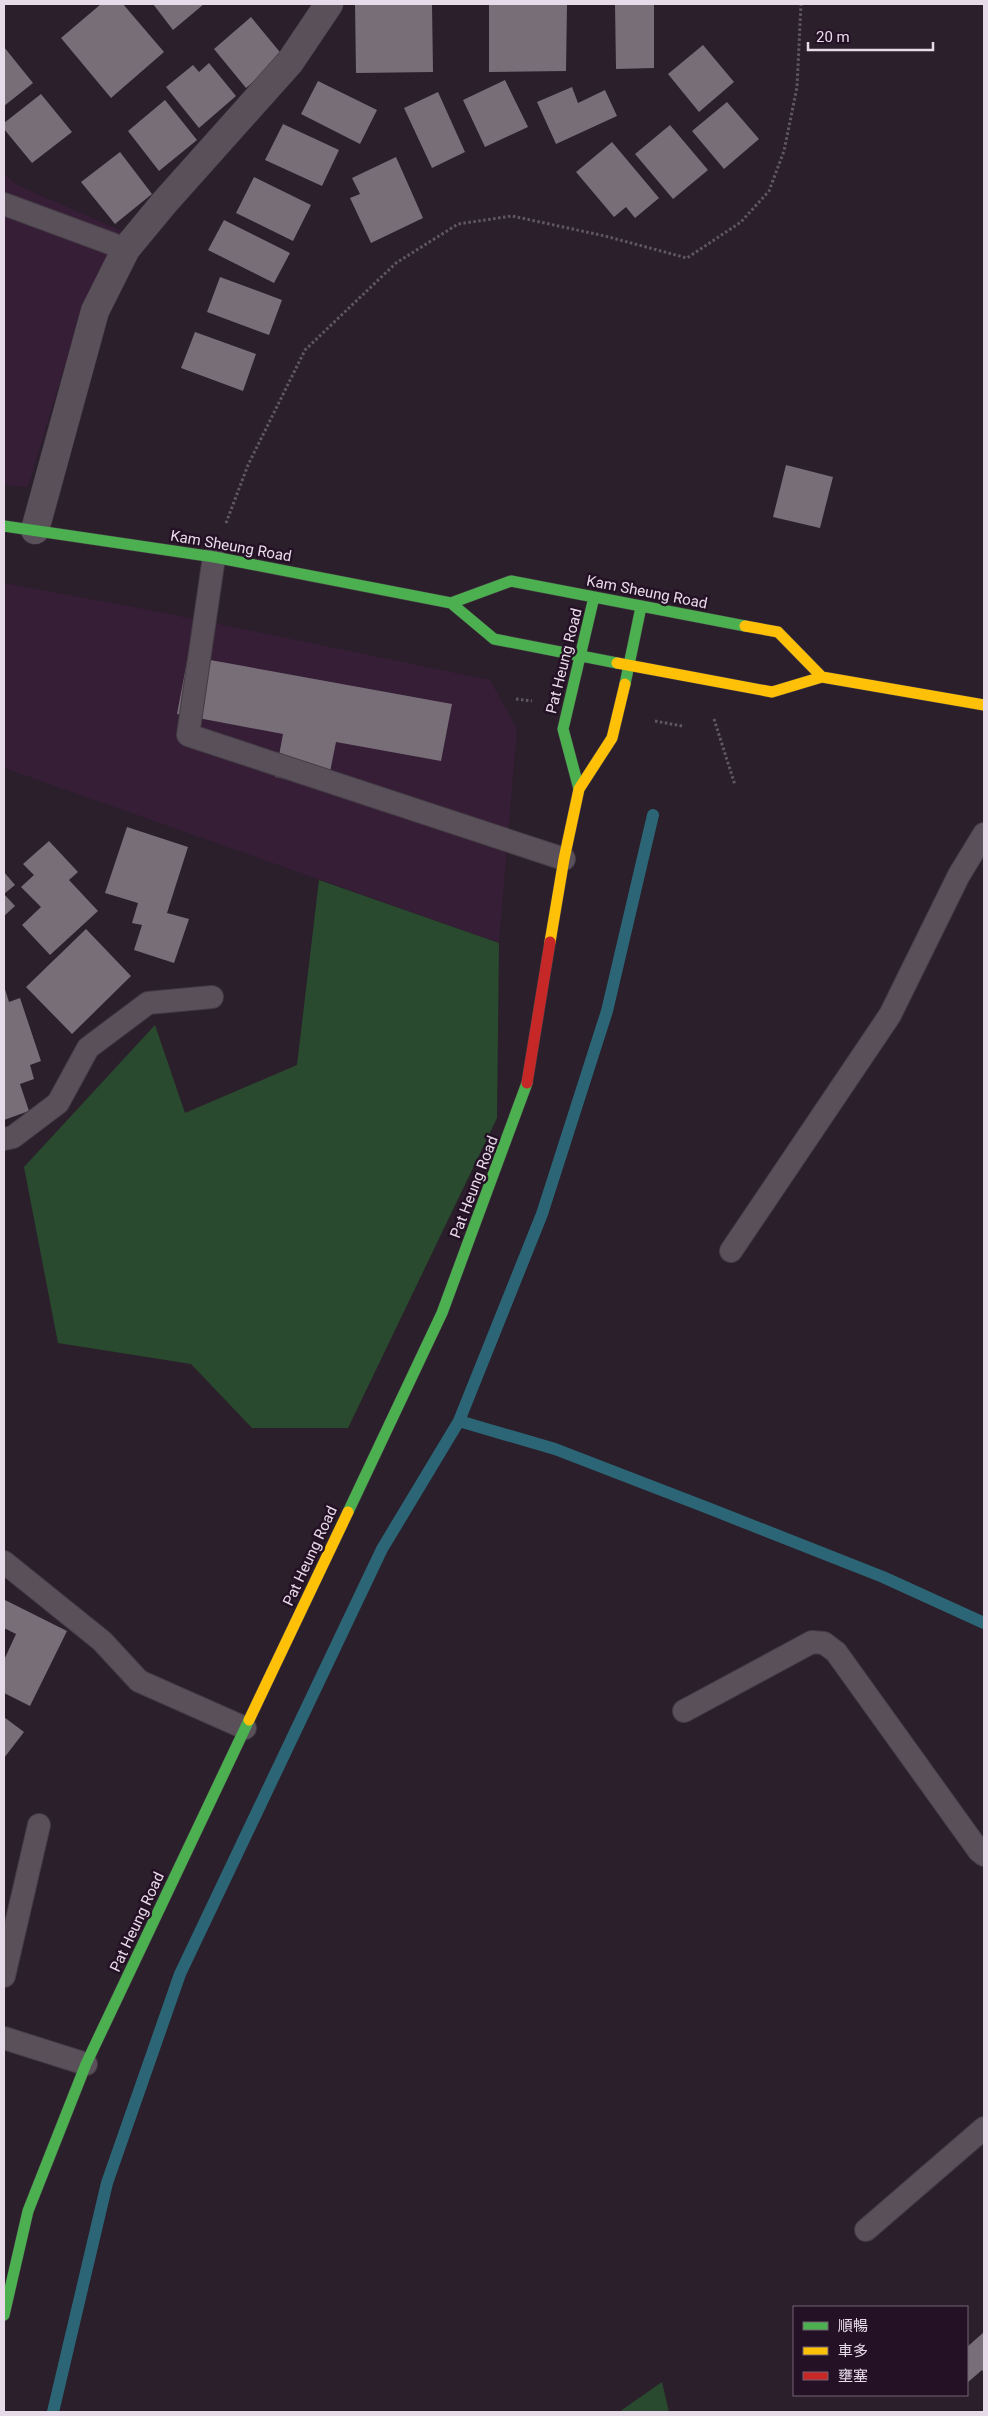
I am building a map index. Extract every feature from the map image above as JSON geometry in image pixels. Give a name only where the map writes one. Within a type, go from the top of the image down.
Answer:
[{"type":"main road","name":"Kam Sheung Road","points":[[4,526],[214,557],[451,603],[494,639],[772,692],[822,677],[984,705]]},
{"type":"main road","name":"Kam Sheung Road","points":[[451,603],[511,580],[641,607],[778,632],[822,677]]},
{"type":"main road","name":"Pat Heung Road","points":[[579,789],[562,730],[594,597]]},
{"type":"main road","name":"Pat Heung Road","points":[[4,2315],[28,2211],[86,2064],[442,1313],[526,1091],[564,859],[579,789],[612,738],[630,666],[641,607]]},
{"type":"street","points":[[35,530],[64,432],[95,311],[126,249],[164,203],[290,62],[329,4]]},
{"type":"lane","points":[[4,204],[126,249]]},
{"type":"lane","points":[[214,557],[188,735],[564,859]]},
{"type":"lane","points":[[731,1251],[890,1015],[960,875],[984,834]]},
{"type":"lane","points":[[4,1139],[13,1137],[58,1103],[88,1048],[148,1003],[212,997]]},
{"type":"lane","points":[[4,1562],[102,1640],[140,1681],[245,1728]]},
{"type":"lane","points":[[684,1710],[812,1642],[824,1643],[836,1652],[984,1856]]},
{"type":"lane","points":[[4,1976],[39,1825]]},
{"type":"lane","points":[[4,2038],[86,2064]]},
{"type":"lane","points":[[866,2230],[984,2128]]},
{"type":"path","points":[[214,557],[248,465],[305,350],[396,263],[458,224],[512,216],[605,236],[687,258],[741,222],[769,191],[784,151],[797,87],[801,4]]},
{"type":"path","points":[[516,699],[535,702]]},
{"type":"path","points":[[713,716],[735,785]]},
{"type":"path","points":[[655,722],[682,726]]},
{"type":"shaded area","points":[[4,174],[17,185],[129,234],[83,306],[28,487],[4,485]]},
{"type":"shaded area","points":[[4,583],[160,612],[490,680],[517,729],[499,943],[4,768]]},
{"type":"green space","points":[[319,880],[499,943],[497,1118],[348,1428],[252,1428],[191,1364],[58,1343],[24,1167],[155,1025],[185,1113],[297,1065]]},
{"type":"green space","points":[[662,2382],[669,2412],[619,2412]]},
{"type":"building","points":[[101,4],[123,4],[164,52],[111,98],[61,38]]},
{"type":"building","points":[[153,4],[204,4],[173,30]]},
{"type":"building","points":[[355,4],[432,4],[433,72],[356,73]]},
{"type":"building","points":[[489,4],[567,4],[566,71],[489,72]]},
{"type":"building","points":[[615,4],[654,4],[654,68],[616,69]]},
{"type":"building","points":[[251,17],[284,57],[246,88],[214,49]]},
{"type":"building","points":[[703,45],[734,82],[699,112],[668,74]]},
{"type":"building","points":[[4,47],[33,83],[4,106]]},
{"type":"building","points":[[209,63],[236,96],[199,128],[166,87],[193,65],[199,72]]},
{"type":"building","points":[[505,80],[528,127],[485,147],[463,100]]},
{"type":"building","points":[[318,81],[377,110],[360,144],[301,114]]},
{"type":"building","points":[[572,87],[578,103],[605,90],[617,116],[556,144],[537,102]]},
{"type":"building","points":[[438,92],[465,152],[432,168],[404,108]]},
{"type":"building","points":[[41,94],[72,132],[32,163],[4,129],[4,123]]},
{"type":"building","points":[[165,100],[197,140],[159,171],[128,131]]},
{"type":"building","points":[[727,102],[759,139],[724,169],[692,131]]},
{"type":"building","points":[[283,124],[339,150],[322,186],[265,160]]},
{"type":"building","points":[[670,125],[708,170],[673,199],[635,154]]},
{"type":"building","points":[[612,142],[659,198],[635,218],[626,207],[614,217],[576,172]]},
{"type":"building","points":[[120,152],[152,194],[115,224],[81,182]]},
{"type":"building","points":[[396,157],[423,218],[371,243],[350,198],[360,194],[352,178]]},
{"type":"building","points":[[254,177],[311,205],[293,241],[236,213]]},
{"type":"building","points":[[224,220],[290,253],[274,283],[208,250]]},
{"type":"building","points":[[220,277],[282,300],[269,335],[207,312]]},
{"type":"building","points":[[195,332],[256,354],[243,391],[181,368]]},
{"type":"building","points":[[786,465],[833,477],[820,528],[773,517]]},
{"type":"building","points":[[188,656],[452,704],[441,761],[336,742],[327,787],[275,777],[283,734],[177,714]]},
{"type":"building","points":[[127,827],[188,847],[167,913],[189,919],[174,963],[134,950],[142,925],[132,923],[138,903],[105,893]]},
{"type":"building","points":[[49,841],[78,872],[69,880],[98,911],[50,955],[22,925],[41,907],[21,887],[34,875],[23,864]]},
{"type":"building","points":[[4,872],[15,885],[4,894]]},
{"type":"building","points":[[4,894],[15,906],[4,916]]},
{"type":"building","points":[[86,929],[131,976],[72,1034],[26,987]]},
{"type":"building","points":[[4,986],[9,1002],[20,998],[41,1061],[30,1065],[34,1079],[20,1084],[29,1111],[4,1120]]},
{"type":"building","points":[[5,1600],[67,1631],[30,1706],[4,1693],[4,1660],[16,1634],[4,1628]]},
{"type":"building","points":[[4,1717],[24,1732],[4,1758]]},
{"type":"building","points":[[984,2332],[984,2373],[982,2370],[968,2382],[968,2346]]},
{"type":"waterway","points":[[53,2412],[107,2183],[180,1974],[382,1549],[459,1421],[542,1214],[607,1011],[653,815]]},
{"type":"waterway","points":[[459,1421],[555,1449],[883,1577],[984,1623]]},
{"type":"traffic: fast","points":[[4,526],[214,557],[451,603],[494,639],[617,663]]},
{"type":"traffic: fast","points":[[451,603],[511,581],[745,626]]},
{"type":"traffic: fast","points":[[579,789],[563,729],[594,597]]},
{"type":"traffic: fast","points":[[625,684],[641,607]]},
{"type":"traffic: fast","points":[[348,1512],[442,1313],[527,1083]]},
{"type":"traffic: fast","points":[[4,2315],[28,2211],[86,2064],[249,1720]]},
{"type":"traffic: slow","points":[[745,626],[778,632],[822,677]]},
{"type":"traffic: slow","points":[[617,663],[772,692],[822,677],[984,705]]},
{"type":"traffic: slow","points":[[550,942],[564,859],[579,789],[612,738],[625,684]]},
{"type":"traffic: slow","points":[[249,1720],[348,1512]]},
{"type":"traffic: jam","points":[[527,1083],[550,942]]}]
